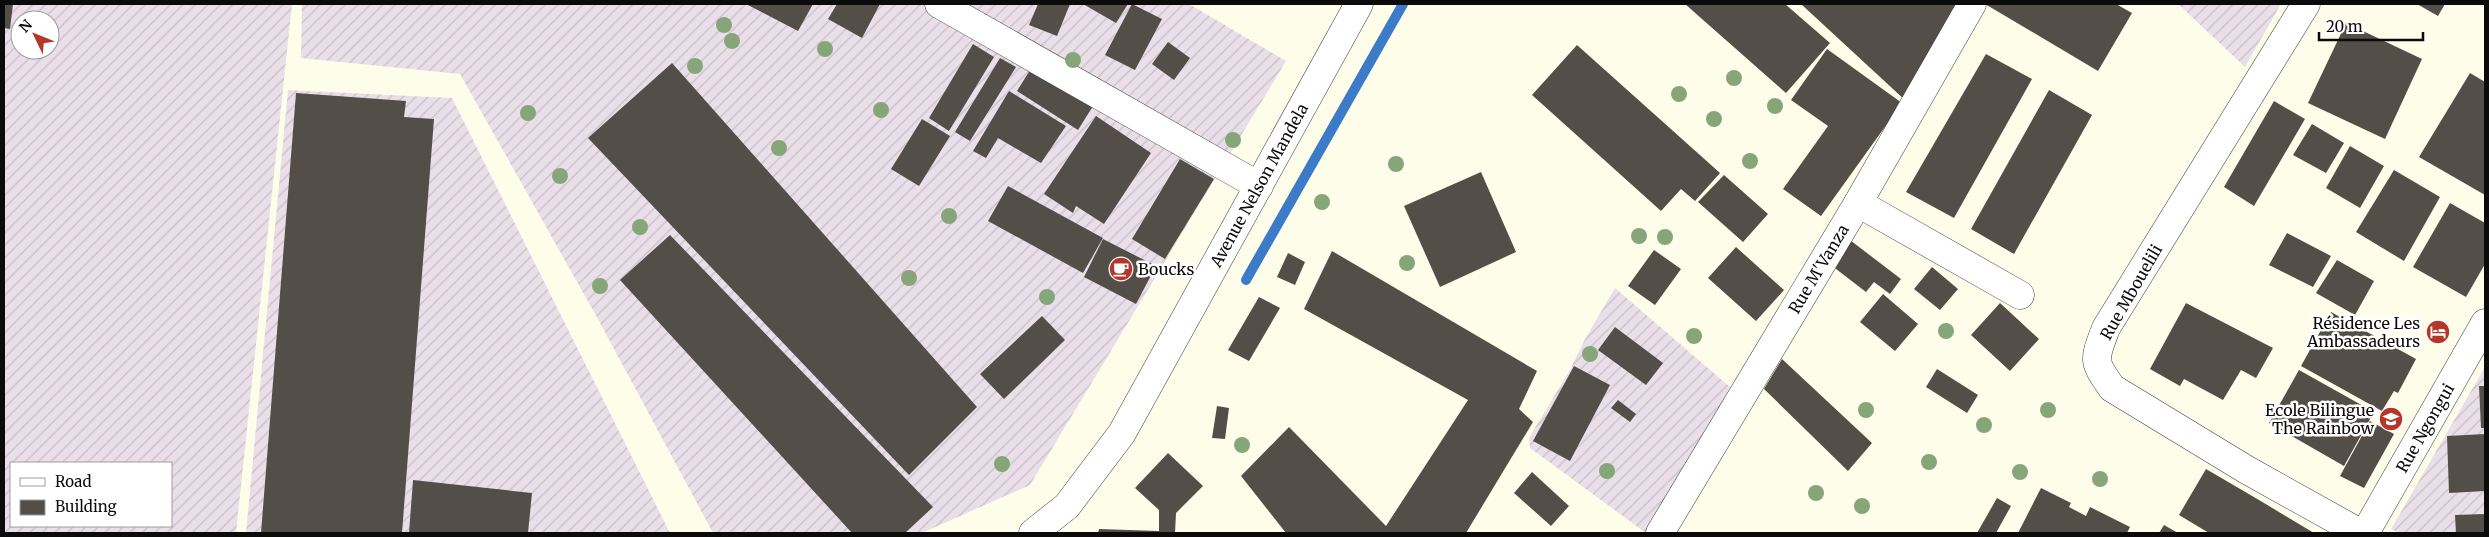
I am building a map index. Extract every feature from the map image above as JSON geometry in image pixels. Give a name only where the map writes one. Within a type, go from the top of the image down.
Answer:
[{"type":"street","points":[[939,4],[1260,186]]},
{"type":"street","name":"Avenue Nelson Mandela","points":[[1033,533],[1067,506],[1122,433],[1359,4]]},
{"type":"street","name":"Rue M'Vanza","points":[[1660,533],[1858,203],[1972,4]]},
{"type":"street","name":"Rue Mbouelili","points":[[2306,4],[2106,328],[2096,356],[2101,372],[2112,388],[2247,470],[2360,533]]},
{"type":"street","points":[[1858,203],[2020,295]]},
{"type":"street","name":"Rue Ngongui","points":[[2365,533],[2485,322]]},
{"type":"shaded area","points":[[4,4],[292,4],[236,533],[4,533]]},
{"type":"shaded area","points":[[302,4],[1189,4],[1286,61],[1030,485],[922,533],[713,533],[599,321],[460,74],[301,58]]},
{"type":"shaded area","points":[[2178,4],[2281,4],[2245,67]]},
{"type":"shaded area","points":[[288,90],[452,98],[670,533],[246,533]]},
{"type":"shaded area","points":[[1615,288],[1730,387],[1654,533],[1646,533],[1530,448],[1529,438],[1571,368],[1585,339]]},
{"type":"shaded area","points":[[2485,367],[2485,533],[2400,533],[2391,529]]},
{"type":"building","points":[[4,4],[13,4],[12,10],[10,10],[10,29],[4,28]]},
{"type":"building","points":[[746,4],[813,4],[798,31]]},
{"type":"building","points":[[837,4],[880,4],[862,38],[828,19]]},
{"type":"building","points":[[1038,4],[1070,4],[1057,36],[1029,25]]},
{"type":"building","points":[[1083,4],[1128,4],[1116,23]]},
{"type":"building","points":[[1132,4],[1162,19],[1135,70],[1105,55]]},
{"type":"building","points":[[1685,4],[1785,4],[1830,43],[1786,93]]},
{"type":"building","points":[[1801,4],[1958,4],[1906,101]]},
{"type":"building","points":[[1985,4],[2116,4],[2132,13],[2098,71]]},
{"type":"building","points":[[2417,4],[2445,4],[2438,16]]},
{"type":"building","points":[[2346,23],[2422,59],[2385,139],[2308,103]]},
{"type":"building","points":[[1168,42],[1190,58],[1174,80],[1152,64]]},
{"type":"building","points":[[973,44],[994,57],[949,131],[929,118]]},
{"type":"building","points":[[1577,45],[1720,173],[1695,201],[1681,189],[1661,211],[1532,95]]},
{"type":"building","points":[[1827,49],[1902,103],[1821,216],[1783,189],[1828,126],[1791,100]]},
{"type":"building","points":[[1986,54],[2032,79],[1954,218],[1906,192]]},
{"type":"building","points":[[1000,58],[1016,67],[970,141],[955,132]]},
{"type":"building","points":[[672,63],[977,407],[909,475],[588,138]]},
{"type":"building","points":[[1032,67],[1093,106],[1078,130],[1017,91]]},
{"type":"building","points":[[2470,73],[2485,82],[2485,195],[2419,157]]},
{"type":"building","points":[[2049,90],[2092,115],[2014,254],[1971,229]]},
{"type":"building","points":[[1009,91],[1066,126],[1041,163],[998,138],[986,158],[973,151]]},
{"type":"building","points":[[296,93],[406,101],[404,117],[434,119],[402,533],[261,533]]},
{"type":"building","points":[[2274,101],[2305,119],[2254,206],[2224,187]]},
{"type":"building","points":[[1096,116],[1151,153],[1104,224],[1076,206],[1073,213],[1044,194]]},
{"type":"building","points":[[922,119],[950,136],[919,186],[891,169]]},
{"type":"building","points":[[2312,124],[2344,143],[2326,173],[2293,155]]},
{"type":"building","points":[[2350,146],[2384,166],[2360,208],[2326,188]]},
{"type":"building","points":[[1180,159],[1214,179],[1165,259],[1132,239]]},
{"type":"building","points":[[2394,170],[2440,197],[2404,261],[2356,232]]},
{"type":"building","points":[[1481,172],[1516,252],[1440,287],[1404,206]]},
{"type":"building","points":[[1724,175],[1768,214],[1743,242],[1698,202]]},
{"type":"building","points":[[1008,186],[1103,238],[1083,273],[988,221]]},
{"type":"building","points":[[2450,203],[2485,223],[2485,264],[2466,297],[2413,267]]},
{"type":"building","points":[[2287,233],[2331,256],[2313,287],[2269,265]]},
{"type":"building","points":[[670,235],[933,507],[905,533],[852,533],[620,280]]},
{"type":"building","points":[[1846,237],[1901,279],[1890,294],[1874,282],[1866,292],[1827,262]]},
{"type":"building","points":[[1103,239],[1156,266],[1136,304],[1084,277]]},
{"type":"building","points":[[1736,247],[1784,290],[1756,321],[1708,278]]},
{"type":"building","points":[[1654,250],[1681,269],[1655,305],[1628,286]]},
{"type":"building","points":[[1332,251],[1537,371],[1519,409],[1533,422],[1466,533],[1286,533],[1241,476],[1289,427],[1386,526],[1468,400],[1304,309]]},
{"type":"building","points":[[1288,253],[1305,262],[1295,285],[1277,277]]},
{"type":"building","points":[[2337,260],[2374,281],[2355,315],[2316,293]]},
{"type":"building","points":[[1932,267],[1958,289],[1940,310],[1914,289]]},
{"type":"building","points":[[1883,294],[1918,324],[1895,351],[1860,322]]},
{"type":"building","points":[[1259,297],[1280,308],[1249,361],[1228,350]]},
{"type":"building","points":[[2000,303],[2039,339],[2010,371],[1971,335]]},
{"type":"building","points":[[2186,303],[2273,348],[2256,378],[2241,370],[2223,400],[2184,379],[2180,386],[2150,369]]},
{"type":"building","points":[[2331,312],[2416,359],[2398,393],[2394,391],[2382,411],[2301,366]]},
{"type":"building","points":[[1042,316],[1065,340],[1004,399],[980,374]]},
{"type":"building","points":[[1615,327],[1663,363],[1646,385],[1598,350]]},
{"type":"building","points":[[1782,359],[1872,443],[1848,471],[1764,389]]},
{"type":"building","points":[[1574,366],[1610,385],[1570,461],[1533,441]]},
{"type":"building","points":[[1937,369],[1978,395],[1967,413],[1926,387]]},
{"type":"building","points":[[2299,370],[2374,412],[2344,466],[2269,423]]},
{"type":"building","points":[[2479,386],[2485,386],[2485,428],[2481,428]]},
{"type":"building","points":[[1618,400],[1636,414],[1630,422],[1611,408]]},
{"type":"building","points":[[1217,406],[1229,408],[1225,439],[1212,438]]},
{"type":"building","points":[[2370,421],[2394,434],[2364,488],[2340,476]]},
{"type":"building","points":[[2485,434],[2485,491],[2449,493],[2447,436]]},
{"type":"building","points":[[1168,453],[1203,486],[1176,513],[1175,533],[1098,533],[1099,529],[1159,531],[1159,510],[1135,488]]},
{"type":"building","points":[[2206,469],[2314,533],[2209,533],[2179,515]]},
{"type":"building","points":[[1532,472],[1569,506],[1551,526],[1514,493]]},
{"type":"building","points":[[413,480],[532,493],[528,533],[409,533]]},
{"type":"building","points":[[2041,488],[2071,503],[2069,507],[2086,516],[2090,507],[2130,527],[2127,533],[2018,533]]},
{"type":"building","points":[[1997,498],[2011,506],[1996,533],[1977,533]]},
{"type":"building","points":[[2485,514],[2485,533],[2456,533],[2455,515]]},
{"type":"building","points":[[2164,525],[2178,533],[2159,533]]},
{"type":"waterway","points":[[1246,280],[1403,4]]},
{"type":"place","name":"Boucks","points":[[1121,269]]},
{"type":"place","name":"Résidence Les Ambassadeurs","points":[[2438,332]]},
{"type":"place","name":"Ecole Bilingue The Rainbow","points":[[2391,419]]}]
